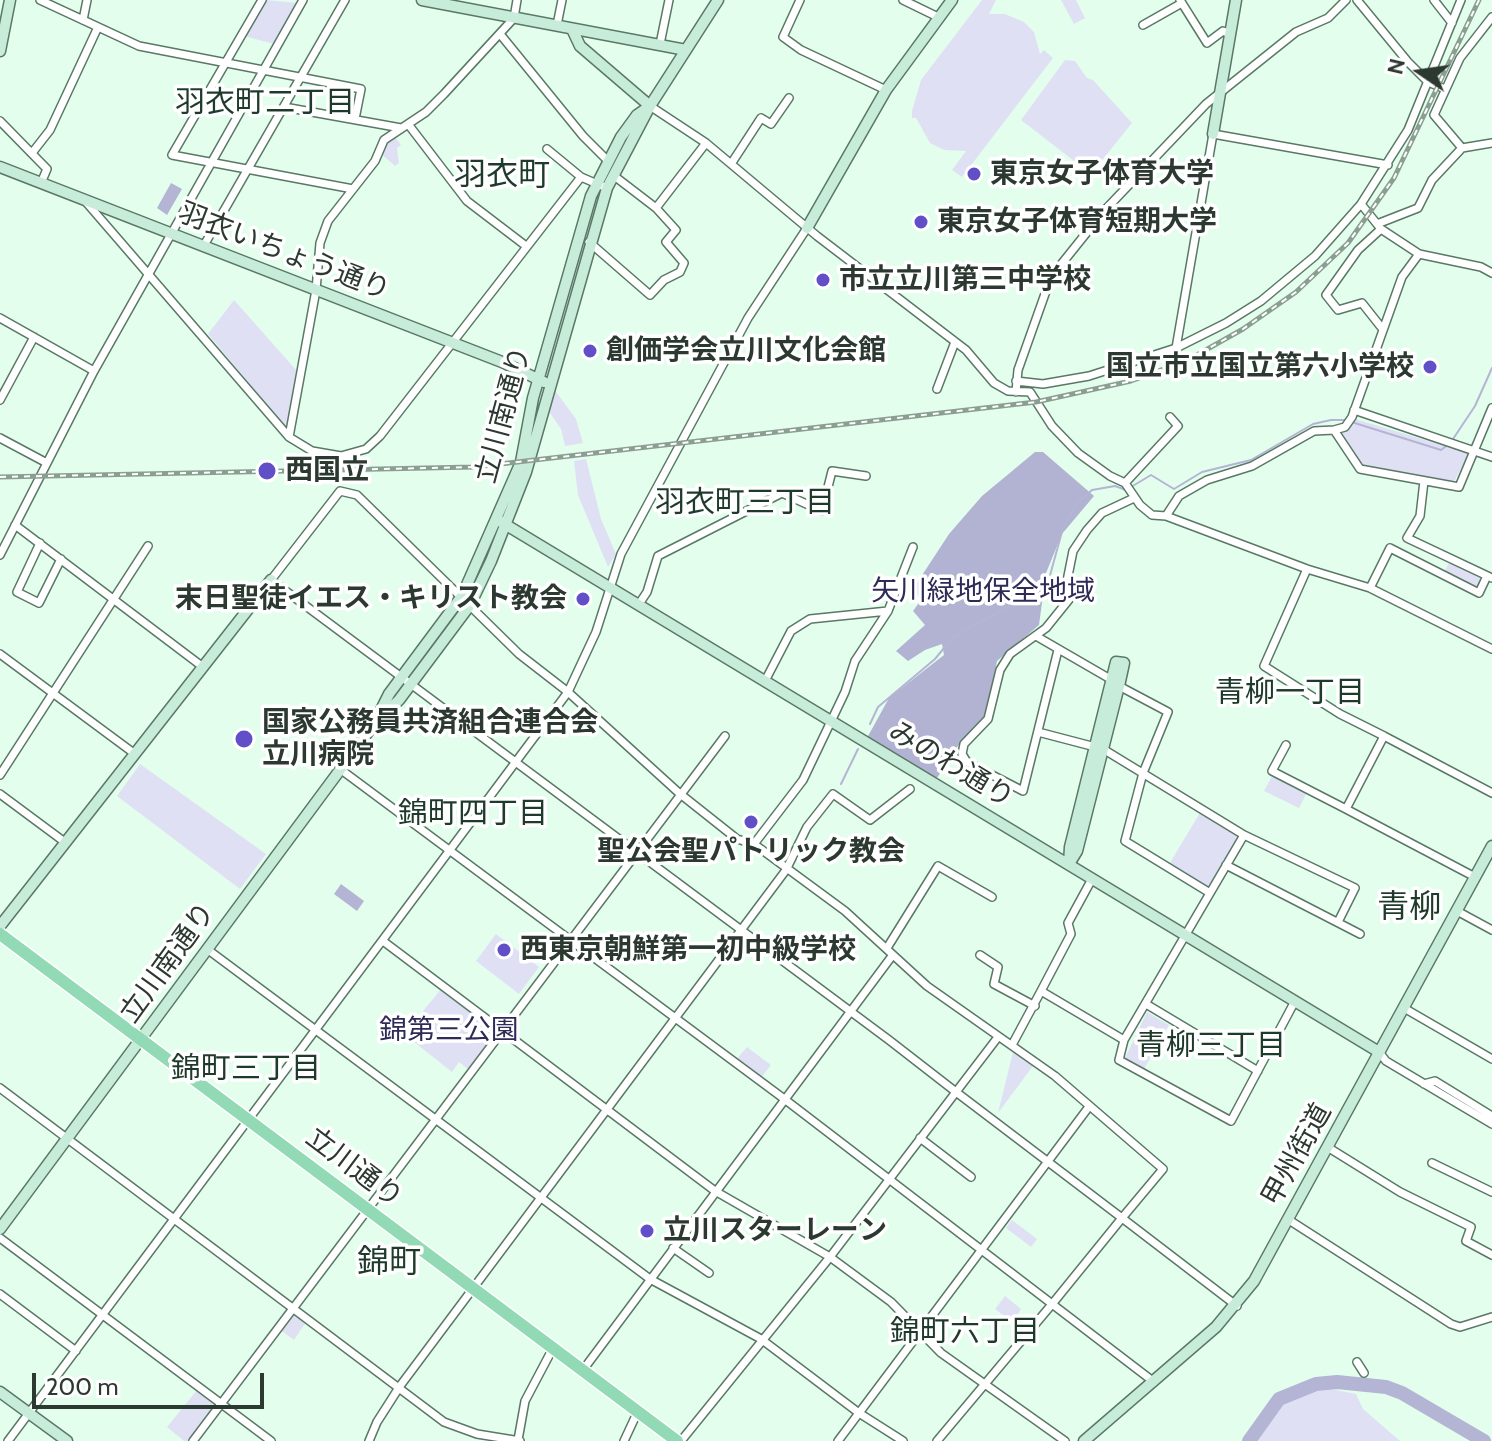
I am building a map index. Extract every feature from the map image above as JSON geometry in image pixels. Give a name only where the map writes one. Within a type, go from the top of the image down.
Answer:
[{"type":"main road","name":"立川通り","points":[[0,934],[679,1441]]},
{"type":"street","points":[[0,51],[10,0]]},
{"type":"street","points":[[40,0],[50,2],[139,46],[361,89],[355,119]]},
{"type":"street","points":[[83,20],[87,0]]},
{"type":"street","points":[[262,0],[172,155],[353,189]]},
{"type":"street","points":[[1,550],[148,272],[303,0]]},
{"type":"street","points":[[203,247],[345,0]]},
{"type":"street","points":[[289,437],[316,290],[322,235],[375,161],[384,140],[426,112],[514,18],[517,0]]},
{"type":"street","points":[[557,25],[562,0]]},
{"type":"street","points":[[660,44],[669,0]]},
{"type":"street","points":[[800,0],[783,37],[886,90]]},
{"type":"street","points":[[903,0],[940,18]]},
{"type":"street","points":[[8,1441],[568,692],[596,632],[621,554],[748,318],[807,228],[886,90],[952,0]]},
{"type":"street","points":[[1176,348],[1236,0]]},
{"type":"street","points":[[1016,392],[1016,381],[1057,267],[1113,200],[1220,94],[1296,32],[1328,18],[1346,0]]},
{"type":"street","points":[[1357,0],[1390,44],[1428,82],[1445,89]]},
{"type":"street","points":[[1434,0],[1452,23]]},
{"type":"street","points":[[1016,381],[1043,384],[1089,376],[1176,348],[1261,301],[1315,256],[1361,204],[1388,165],[1428,82],[1461,0]]},
{"type":"street","points":[[429,1],[473,5],[514,18],[686,50]]},
{"type":"street","name":"立川南通り","points":[[0,1229],[466,600],[503,522],[549,385],[607,188],[650,106],[714,1]]},
{"type":"street","points":[[1143,25],[1181,1],[1207,43],[1223,31],[1230,34]]},
{"type":"street","points":[[1462,148],[1434,115],[1460,58],[1492,17]]},
{"type":"street","points":[[32,153],[50,130],[98,27]]},
{"type":"street","points":[[572,29],[580,46],[650,106],[706,143],[807,228],[966,350],[985,375],[1002,389],[1030,392],[1052,426],[1078,453],[1125,484],[1152,515],[1166,516],[1307,569],[1370,588],[1492,649]]},
{"type":"street","points":[[500,34],[583,136],[607,160]]},
{"type":"street","points":[[731,164],[761,118],[771,124],[789,98]]},
{"type":"street","name":"立川南通り","points":[[503,522],[524,451],[538,380],[596,184],[607,160],[637,115],[650,106]]},
{"type":"street","points":[[284,107],[405,126],[467,201],[526,246]]},
{"type":"street","points":[[0,121],[47,169],[41,183]]},
{"type":"street","points":[[1213,134],[1388,165]]},
{"type":"street","points":[[656,208],[706,143]]},
{"type":"street","points":[[1381,327],[1362,303],[1338,310],[1326,295],[1379,226],[1418,208],[1432,180],[1462,148],[1492,143]]},
{"type":"street","points":[[547,149],[581,177],[607,188]]},
{"type":"street","name":"羽衣いちょう通り","points":[[0,167],[452,342],[549,385]]},
{"type":"street","points":[[589,242],[650,295],[664,280],[680,272],[684,263],[666,242],[676,230],[656,208],[613,175]]},
{"type":"street","points":[[86,202],[94,216],[148,272],[289,437],[312,451],[341,456],[366,449],[581,177]]},
{"type":"street","points":[[1361,204],[1379,226],[1419,254],[1492,273]]},
{"type":"street","points":[[1166,516],[1179,496],[1207,480],[1252,466],[1314,431],[1345,427],[1353,413],[1381,327],[1402,277],[1419,254]]},
{"type":"street","points":[[0,318],[94,371]]},
{"type":"street","points":[[0,400],[34,337]]},
{"type":"street","points":[[937,389],[955,342]]},
{"type":"street","points":[[1334,430],[1360,469],[1459,487],[1492,408]]},
{"type":"street","points":[[1353,413],[1476,449],[1492,457]]},
{"type":"street","points":[[1125,484],[1178,426],[1170,417]]},
{"type":"street","points":[[0,438],[45,462]]},
{"type":"street","points":[[639,604],[647,592],[658,556],[782,493],[822,511],[832,471],[866,476]]},
{"type":"street","points":[[1370,588],[1390,548],[1479,593],[1490,577],[1407,538],[1420,516],[1424,481]]},
{"type":"street","points":[[0,926],[331,499],[345,490],[357,495],[519,654],[568,692],[679,793],[737,839],[754,844],[845,911],[892,956],[1055,1076],[1088,1108],[1163,1169],[937,1441]]},
{"type":"street","points":[[1058,650],[1023,791],[967,762],[962,754],[964,744],[988,719],[1000,670],[1010,654],[1036,636],[1071,597],[1067,581],[1073,551],[1087,530],[1102,513],[1133,495]]},
{"type":"street","name":"みのわ通り","points":[[503,522],[1379,1052]]},
{"type":"street","points":[[15,525],[203,667]]},
{"type":"street","points":[[40,543],[17,592],[39,603],[61,559]]},
{"type":"street","points":[[0,775],[148,546]]},
{"type":"street","points":[[754,844],[765,825],[797,791],[831,721],[855,661],[888,611],[913,547]]},
{"type":"street","points":[[1307,569],[1264,666],[1340,714],[1492,793]]},
{"type":"street","points":[[271,580],[849,1010],[1237,1306]]},
{"type":"street","points":[[765,681],[791,631],[810,619],[888,611]]},
{"type":"street","points":[[1036,636],[1168,712],[1143,773],[1125,841],[1210,893]]},
{"type":"street","points":[[0,654],[135,754]]},
{"type":"street","points":[[1069,864],[1070,847],[1116,683]]},
{"type":"street","points":[[1038,732],[1100,747],[1244,835],[1355,888],[1338,922]]},
{"type":"street","points":[[193,1441],[568,939],[725,736]]},
{"type":"street","points":[[1346,809],[1384,736]]},
{"type":"street","points":[[1286,745],[1272,771],[1475,877]]},
{"type":"street","points":[[340,769],[783,1098],[1154,1382]]},
{"type":"street","points":[[369,1441],[400,1386],[786,870],[807,827],[833,794],[870,820],[910,789]]},
{"type":"street","points":[[0,794],[66,843]]},
{"type":"street","points":[[1244,835],[1124,1040],[1119,1060],[1231,1121],[1295,1001]]},
{"type":"street","name":"甲州街道","points":[[1084,1441],[1237,1306],[1329,1148],[1492,846]]},
{"type":"street","points":[[1226,865],[1360,934]]},
{"type":"street","points":[[887,948],[938,866],[992,897]]},
{"type":"street","points":[[1012,1045],[1071,934],[1068,923],[1092,879]]},
{"type":"street","points":[[1457,911],[1492,930]]},
{"type":"street","points":[[383,941],[715,1191],[830,1257],[891,1302],[941,1353],[1065,1441]]},
{"type":"street","points":[[207,949],[650,1279],[761,1339],[859,1413],[903,1441]]},
{"type":"street","points":[[980,955],[998,967],[994,984],[1035,1006]]},
{"type":"street","points":[[583,1370],[783,1098],[892,956]]},
{"type":"street","points":[[1041,991],[1124,1040]]},
{"type":"street","points":[[1146,1004],[1258,1071]]},
{"type":"street","points":[[1404,1008],[1492,1059]]},
{"type":"street","points":[[679,1441],[830,1257],[998,1037]]},
{"type":"street","points":[[1379,1052],[1386,1061],[1424,1084],[1490,1119]]},
{"type":"street","points":[[0,1088],[444,1422],[477,1434],[519,1440],[525,1401],[553,1348]]},
{"type":"street","points":[[838,1441],[1088,1108]]},
{"type":"street","points":[[920,1138],[971,1177]]},
{"type":"street","points":[[1329,1148],[1400,1192],[1471,1227],[1466,1241],[1492,1255]]},
{"type":"street","points":[[1432,1163],[1492,1192]]},
{"type":"street","points":[[1289,1220],[1451,1324],[1460,1327],[1492,1317]]},
{"type":"street","points":[[0,1238],[270,1441]]},
{"type":"street","points":[[673,1248],[709,1273]]},
{"type":"street","points":[[0,1294],[76,1351]]},
{"type":"street","points":[[1357,1362],[1364,1373]]},
{"type":"street","points":[[0,1392],[67,1441]]},
{"type":"street","points":[[624,1441],[638,1411]]},
{"type":"green space","points":[[266,0],[297,3],[274,44],[244,36]]},
{"type":"green space","points":[[982,0],[996,0],[989,14],[1005,14],[1024,22],[1034,32],[1040,54],[1044,50],[1053,58],[962,177],[952,170],[966,151],[944,150],[930,143],[916,118],[912,118],[912,111],[921,80]]},
{"type":"green space","points":[[1061,0],[1076,0],[1085,18],[1074,24]]},
{"type":"green space","points":[[1065,60],[1075,61],[1087,78],[1093,80],[1132,123],[1091,174],[1021,120]]},
{"type":"green space","points":[[394,135],[401,145],[397,148],[399,163],[395,166],[380,153],[380,148]]},
{"type":"green space","points":[[234,300],[297,371],[287,429],[208,334]]},
{"type":"green space","points":[[554,389],[576,419],[583,443],[565,446],[561,429],[548,410]]},
{"type":"green space","points":[[1355,419],[1469,453],[1455,480],[1451,481],[1365,467],[1337,432],[1349,430]]},
{"type":"green space","name":"矢川緑地保全地域","points":[[1035,452],[1043,452],[1094,496],[1062,534],[1046,573],[1039,625],[997,661],[986,716],[957,747],[937,778],[867,738],[889,698],[944,655],[942,644],[908,661],[896,651],[925,625],[913,611],[921,600],[913,589],[949,534],[982,496]]},
{"type":"green space","points":[[586,459],[601,519],[616,554],[608,567],[578,495],[574,461]]},
{"type":"green space","points":[[1450,561],[1484,578],[1479,589],[1444,572]]},
{"type":"green space","points":[[140,764],[266,854],[240,889],[117,796]]},
{"type":"green space","points":[[1273,774],[1307,792],[1299,808],[1264,791]]},
{"type":"green space","points":[[1201,811],[1242,836],[1209,891],[1168,866]]},
{"type":"green space","points":[[496,934],[539,967],[519,994],[476,961]]},
{"type":"green space","name":"錦第三公園","points":[[442,988],[497,1030],[469,1070],[459,1062],[452,1072],[404,1034]]},
{"type":"green space","points":[[1147,1012],[1169,1025],[1144,1069],[1125,1058]]},
{"type":"green space","points":[[747,1047],[771,1065],[760,1079],[736,1060]]},
{"type":"green space","points":[[1013,1052],[1033,1066],[998,1113]]},
{"type":"green space","points":[[1012,1220],[1037,1239],[1031,1247],[1006,1228]]},
{"type":"green space","points":[[1005,1296],[1021,1309],[1018,1314],[1030,1323],[1024,1331],[995,1309]]},
{"type":"green space","points":[[293,1308],[308,1319],[294,1340],[279,1329]]},
{"type":"green space","points":[[1322,1387],[1356,1394],[1363,1409],[1400,1441],[1253,1441],[1273,1412],[1288,1399]]},
{"type":"green space","points":[[197,1390],[216,1406],[188,1441],[184,1441],[167,1427]]},
{"type":"shaded area","points":[[171,183],[182,189],[167,215],[157,208]]},
{"type":"shaded area","points":[[341,884],[364,901],[357,911],[334,894]]},
{"type":"waterway","points":[[1453,439],[1475,406],[1492,368]]},
{"type":"waterway","points":[[1131,487],[1151,475],[1174,489],[1202,472],[1251,460],[1313,424],[1331,420],[1345,420],[1441,450],[1449,444]]},
{"type":"waterway","points":[[870,724],[878,707],[935,659],[953,637],[1035,592],[1049,579],[1063,528],[1075,505],[1092,490],[1115,486],[1126,490]]},
{"type":"waterway","points":[[841,784],[858,749]]},
{"type":"waterway","points":[[1249,1441],[1279,1399],[1316,1384],[1337,1382],[1386,1387],[1402,1393],[1484,1441]]},
{"type":"railway","points":[[0,477],[474,467],[1036,402],[1131,381],[1188,360],[1243,329],[1296,292],[1348,243],[1394,178],[1479,0]]},
{"type":"place","name":"東京女子体育大学","points":[[974,174]]},
{"type":"place","name":"東京女子体育短期大学","points":[[921,222]]},
{"type":"place","name":"市立立川第三中学校","points":[[823,280]]},
{"type":"place","name":"創価学会立川文化会館","points":[[590,351]]},
{"type":"place","name":"国立市立国立第六小学校","points":[[1430,367]]},
{"type":"place","name":"西国立","points":[[267,471]]},
{"type":"place","name":"末日聖徒イエス・キリスト教会","points":[[583,599]]},
{"type":"place","name":"国家公務員共済組合連合会 立川病院","points":[[244,739]]},
{"type":"place","name":"聖公会聖パトリック教会","points":[[751,822]]},
{"type":"place","name":"西東京朝鮮第一初中級学校","points":[[504,950]]},
{"type":"place","name":"立川スターレーン","points":[[647,1231]]},
{"type":"district","name":"羽衣町二丁目","points":[[265,103]]},
{"type":"district","name":"羽衣町","points":[[502,176]]},
{"type":"district","name":"羽衣町三丁目","points":[[745,503]]},
{"type":"district","name":"青柳一丁目","points":[[1290,693]]},
{"type":"district","name":"錦町四丁目","points":[[473,814]]},
{"type":"district","name":"青柳","points":[[1409,908]]},
{"type":"district","name":"青柳三丁目","points":[[1211,1046]]},
{"type":"district","name":"錦町三丁目","points":[[246,1069]]},
{"type":"district","name":"錦町","points":[[389,1263]]},
{"type":"district","name":"錦町六丁目","points":[[965,1332]]}]
